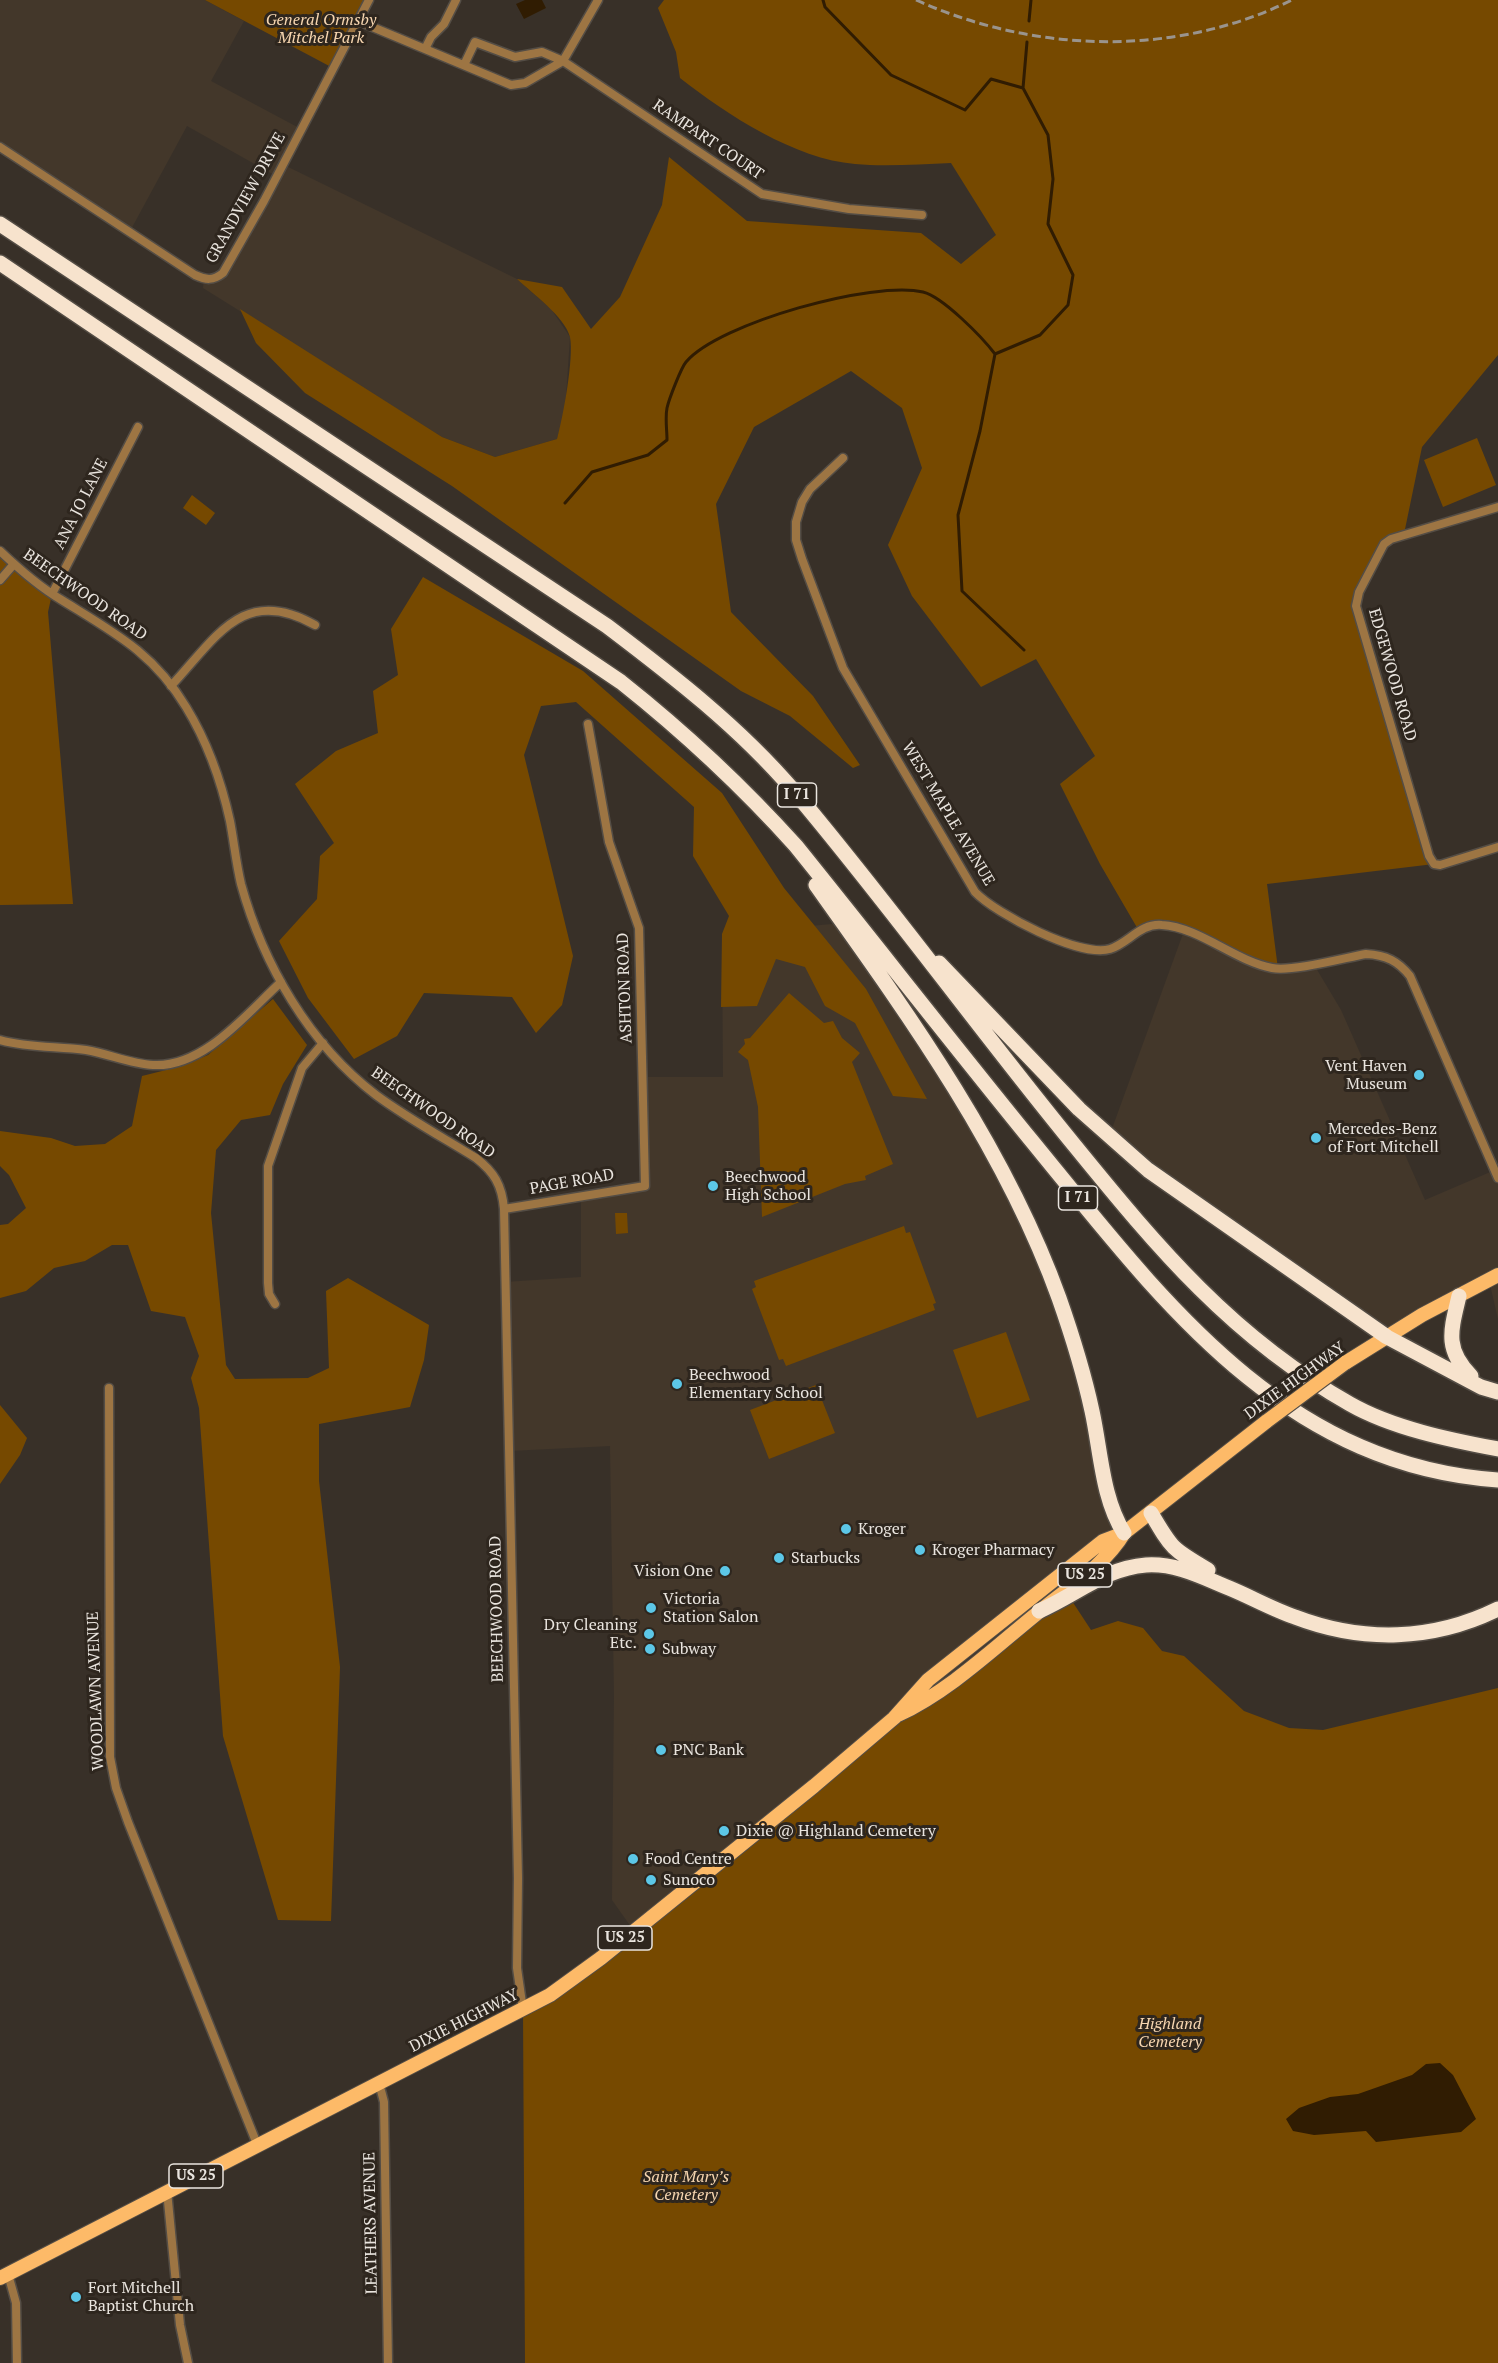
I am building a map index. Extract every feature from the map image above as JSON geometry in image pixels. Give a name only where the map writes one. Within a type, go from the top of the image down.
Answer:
[{"type":"highway","name":"I 71","points":[[0,224],[607,626],[673,676],[730,725],[790,787],[897,919],[992,1045],[1132,1216],[1219,1310],[1276,1358],[1352,1406],[1437,1436],[1498,1449]]},
{"type":"highway","name":"I 71","points":[[0,263],[621,682],[681,729],[748,793],[796,846],[1104,1230],[1217,1353],[1265,1392],[1324,1430],[1394,1458],[1424,1467],[1498,1480]]},
{"type":"highway","points":[[0,270],[43,292]]},
{"type":"highway","points":[[748,793],[843,923],[946,1077],[1019,1203],[1062,1307],[1092,1410],[1114,1517],[1124,1533]]},
{"type":"highway","points":[[897,919],[1078,1109],[1109,1137],[1206,1213],[1387,1337],[1481,1387],[1498,1392]]},
{"type":"highway","points":[[1459,1296],[1452,1326],[1451,1347],[1457,1363],[1481,1387]]},
{"type":"highway","points":[[1151,1513],[1164,1537],[1182,1556],[1245,1594]]},
{"type":"highway","points":[[1039,1611],[1070,1598],[1110,1572],[1146,1565],[1172,1566],[1245,1594],[1298,1618],[1366,1636],[1439,1630],[1498,1609]]},
{"type":"main road","name":"DIXIE HIGHWAY","points":[[4,2276],[550,1995],[601,1958],[814,1785],[894,1718],[910,1697],[936,1673],[1103,1541],[1124,1533],[1345,1363],[1498,1275]]},
{"type":"main road","name":"DIXIE HIGHWAY","points":[[894,1718],[920,1705],[1113,1552],[1124,1533]]},
{"type":"street","name":"GRANDVIEW DRIVE","points":[[0,147],[195,275],[204,279],[217,278],[223,273],[264,201],[369,0]]},
{"type":"street","points":[[426,47],[431,37],[444,24],[456,0]]},
{"type":"street","points":[[358,21],[426,47],[511,85],[525,83],[563,61],[598,0]]},
{"type":"street","name":"RAMPART COURT","points":[[464,64],[475,42],[515,57],[542,52],[563,61],[762,194],[849,209],[922,215]]},
{"type":"street","name":"ANA JO LANE","points":[[52,594],[138,428]]},
{"type":"street","name":"WEST MAPLE AVENUE","points":[[843,458],[810,489],[802,502],[796,522],[796,540],[843,668],[975,892],[988,905],[1007,917],[1089,951],[1109,950],[1139,931],[1161,924],[1184,930],[1270,968],[1366,954],[1378,955],[1395,961],[1410,976],[1498,1178]]},
{"type":"street","name":"EDGEWOOD ROAD","points":[[1498,507],[1391,539],[1384,544],[1357,599],[1356,606],[1434,864],[1440,865],[1498,847]]},
{"type":"street","name":"BEECHWOOD ROAD","points":[[0,551],[52,594],[118,634],[149,660],[171,686],[203,738],[215,765],[241,882],[261,941],[281,982],[323,1043],[374,1093],[490,1169],[502,1192],[518,1878],[518,1968],[523,2010]]},
{"type":"street","points":[[0,580],[14,564]]},
{"type":"street","points":[[171,686],[226,628],[249,613],[262,609],[284,611],[315,625]]},
{"type":"street","name":"ASHTON ROAD","points":[[588,724],[609,842],[639,928],[645,1186]]},
{"type":"street","points":[[0,1040],[22,1046],[82,1050],[144,1064],[165,1065],[196,1054],[210,1045],[281,982]]},
{"type":"street","points":[[275,1305],[269,1294],[268,1283],[268,1166],[302,1068],[323,1043]]},
{"type":"street","name":"PAGE ROAD","points":[[504,1209],[645,1186]]},
{"type":"street","name":"WOODLAWN AVENUE","points":[[109,1388],[108,1709],[113,1779],[132,1833],[257,2144]]},
{"type":"street","name":"LEATHERS AVENUE","points":[[379,2083],[384,2102],[388,2363]]},
{"type":"street","points":[[167,2191],[180,2325],[188,2363]]},
{"type":"street","points":[[4,2276],[16,2303],[17,2363]]},
{"type":"shaded area","points":[[0,0],[205,0],[244,21],[211,81],[301,129],[282,164],[517,279],[551,309],[570,337],[565,411],[557,439],[495,457],[442,437],[203,288],[204,279],[217,278],[276,176],[187,126],[129,233],[0,147]]},
{"type":"shaded area","points":[[525,0],[542,0],[546,8],[524,19],[516,4]]},
{"type":"shaded area","points":[[843,923],[947,1077],[1059,1298],[1124,1533],[1113,1552],[634,1931],[612,1900],[614,1695],[610,1446],[509,1451],[505,1282],[581,1277],[581,1195],[645,1185],[642,1077],[723,1077],[722,934]]},
{"type":"shaded area","points":[[1184,931],[1270,968],[1313,963],[1341,1010],[1425,1200],[1495,1170],[1498,1178],[1498,1319],[1489,1280],[1387,1337],[1109,1137]]},
{"type":"shaded area","points":[[1440,2063],[1453,2075],[1476,2119],[1461,2132],[1376,2142],[1366,2131],[1314,2135],[1293,2131],[1286,2119],[1299,2108],[1330,2097],[1358,2094],[1412,2075],[1426,2064]]},
{"type":"green space","name":"General Ormsby Mitchel Park","points":[[205,0],[369,0],[333,68]]},
{"type":"green space","points":[[664,0],[1498,0],[1498,355],[1422,447],[1404,534],[1391,539],[1357,599],[1434,864],[1267,884],[1278,969],[1169,926],[1139,931],[1100,864],[1060,784],[1095,756],[1036,659],[981,687],[912,596],[888,545],[922,468],[902,408],[851,371],[754,427],[716,504],[731,612],[813,696],[860,765],[853,768],[790,716],[741,691],[452,486],[305,393],[256,343],[240,309],[442,437],[495,457],[557,439],[569,373],[571,347],[567,329],[539,298],[517,279],[562,287],[591,329],[620,297],[662,205],[669,157],[747,221],[921,233],[961,264],[996,235],[951,163],[855,164],[809,154],[763,133],[699,92],[680,78],[676,52],[658,8]]},
{"type":"green space","points":[[1477,438],[1496,485],[1443,507],[1424,460]]},
{"type":"green space","points":[[192,495],[215,513],[206,525],[183,508]]},
{"type":"green space","points":[[0,551],[52,594],[48,612],[73,904],[0,905]]},
{"type":"green space","points":[[423,577],[583,671],[722,793],[784,888],[866,989],[927,1099],[893,1096],[855,1023],[825,1006],[805,967],[776,959],[757,1006],[721,1007],[722,934],[729,916],[693,856],[694,807],[576,702],[541,706],[524,755],[573,956],[562,1005],[536,1033],[512,997],[424,993],[397,1036],[354,1059],[308,998],[279,941],[317,899],[320,856],[334,843],[295,784],[336,751],[378,733],[373,691],[398,675],[391,629]]},
{"type":"green space","points":[[789,993],[824,1023],[833,1021],[842,1038],[860,1053],[852,1062],[893,1164],[865,1176],[866,1180],[845,1184],[762,1217],[758,1107],[748,1060],[738,1052],[745,1044],[744,1039],[750,1038]]},
{"type":"green space","points":[[273,999],[307,1045],[283,1084],[270,1115],[241,1120],[216,1150],[211,1213],[226,1365],[235,1379],[308,1378],[329,1368],[326,1291],[348,1278],[429,1325],[424,1360],[410,1407],[319,1424],[319,1481],[340,1667],[331,1921],[278,1920],[223,1736],[199,1408],[191,1378],[199,1356],[185,1317],[151,1311],[128,1245],[112,1245],[85,1261],[54,1268],[26,1291],[0,1298],[0,1225],[8,1224],[26,1208],[9,1175],[0,1166],[0,1131],[51,1138],[75,1146],[105,1144],[132,1126],[142,1076],[182,1066],[208,1055]]},
{"type":"green space","points":[[615,1213],[627,1213],[628,1233],[616,1234]]},
{"type":"green space","points":[[904,1226],[906,1233],[910,1232],[936,1303],[933,1304],[935,1310],[786,1366],[783,1359],[779,1360],[752,1289],[756,1287],[754,1281]]},
{"type":"green space","points":[[1006,1332],[1030,1400],[977,1418],[953,1350]]},
{"type":"green space","points":[[816,1385],[835,1433],[769,1459],[750,1410]]},
{"type":"green space","points":[[0,1405],[27,1438],[20,1455],[0,1484]]},
{"type":"green space","name":"Highland Cemetery","points":[[1070,1598],[1091,1630],[1118,1621],[1143,1628],[1162,1651],[1184,1656],[1244,1711],[1289,1728],[1323,1730],[1498,1688],[1498,2363],[525,2363],[523,2010],[550,1995],[894,1718]]},
{"type":"waterway","points":[[823,0],[825,7],[891,75],[965,110],[991,79],[1023,88]]},
{"type":"waterway","points":[[1029,21],[1031,0]]},
{"type":"waterway","points":[[995,354],[1040,335],[1068,305],[1073,275],[1048,224],[1053,179],[1048,135],[1023,88],[1027,42]]},
{"type":"waterway","points":[[565,503],[592,472],[648,455],[667,440],[667,408],[686,362],[704,347],[730,333],[763,320],[798,308],[870,292],[900,290],[923,292],[951,309],[995,354]]},
{"type":"waterway","points":[[995,354],[980,431],[958,515],[962,591],[1024,650]]},
{"type":"railway","points":[[916,0],[961,18],[1008,31],[1056,39],[1104,42],[1152,39],[1200,32],[1247,19],[1292,0]]},
{"type":"place","name":"Vent Haven Museum","points":[[1419,1075]]},
{"type":"place","name":"Mercedes-Benz of Fort Mitchell","points":[[1316,1138]]},
{"type":"place","name":"Beechwood High School","points":[[713,1186]]},
{"type":"place","name":"Beechwood Elementary School","points":[[677,1384]]},
{"type":"place","name":"Kroger","points":[[846,1529]]},
{"type":"place","name":"Kroger Pharmacy","points":[[920,1550]]},
{"type":"place","name":"Starbucks","points":[[779,1558]]},
{"type":"place","name":"Vision One","points":[[725,1571]]},
{"type":"place","name":"Victoria Station Salon","points":[[651,1608]]},
{"type":"place","name":"Dry Cleaning Etc.","points":[[649,1634]]},
{"type":"place","name":"Subway","points":[[650,1649]]},
{"type":"place","name":"PNC Bank","points":[[661,1750]]},
{"type":"place","name":"Dixie @ Highland Cemetery","points":[[724,1831]]},
{"type":"place","name":"Food Centre","points":[[633,1859]]},
{"type":"place","name":"Sunoco","points":[[651,1880]]},
{"type":"place","name":"Fort Mitchell Baptist Church","points":[[76,2297]]},
{"type":"park label","name":"Saint Mary’s Cemetery","points":[[686,2186]]}]
